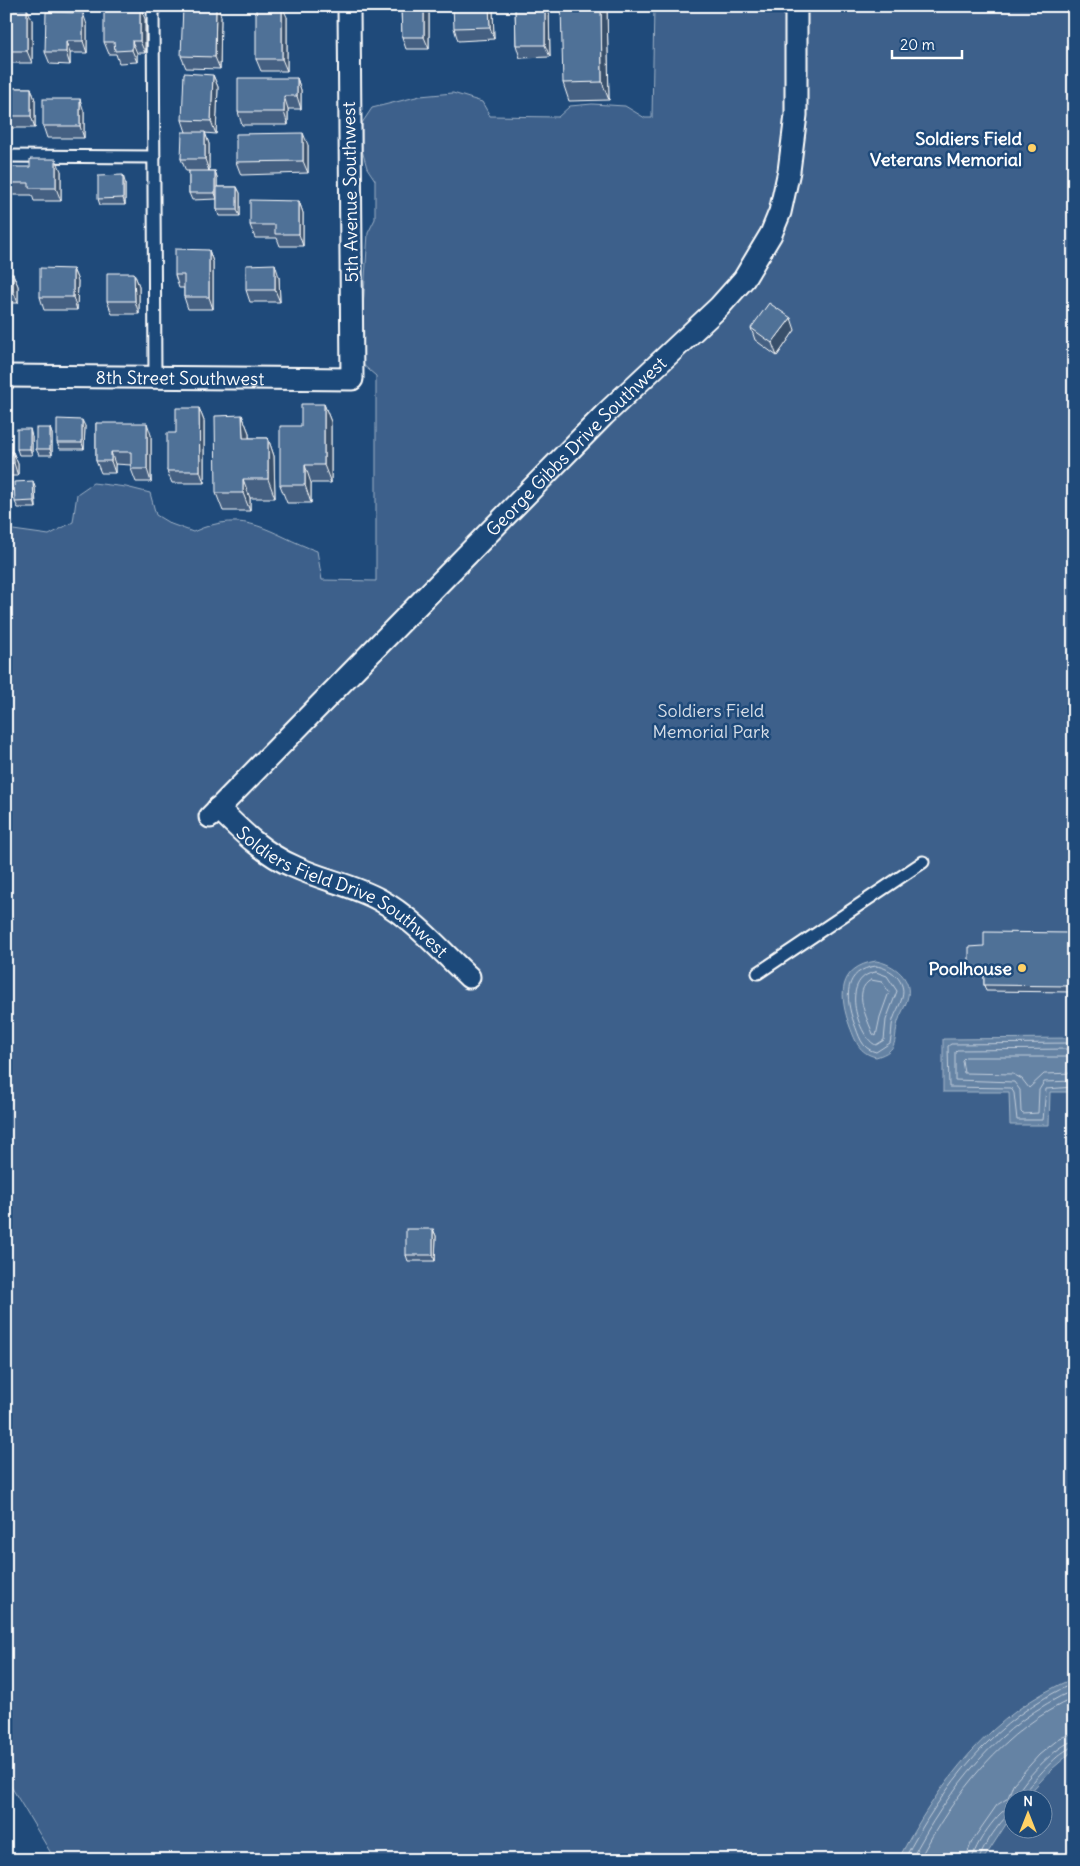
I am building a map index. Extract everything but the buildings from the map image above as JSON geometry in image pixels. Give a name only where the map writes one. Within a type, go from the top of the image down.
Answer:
[{"type":"street","name":"5th Avenue Southwest","points":[[349,6],[352,379]]},
{"type":"street","name":"George Gibbs Drive Southwest","points":[[214,812],[604,415],[719,307],[744,279],[771,234],[780,212],[789,171],[796,115],[796,6]]},
{"type":"street","name":"8th Street Southwest","points":[[6,376],[352,379]]},
{"type":"street","name":"Soldiers Field Drive Southwest","points":[[214,812],[270,854],[295,867],[357,889],[382,901],[428,938],[469,977]]},
{"type":"lane","points":[[153,6],[155,377]]},
{"type":"lane","points":[[6,156],[154,157]]},
{"type":"lane","points":[[758,974],[923,862]]},
{"type":"green space","name":"Soldiers Field Memorial Park","points":[[654,6],[1074,6],[1074,1860],[55,1860],[6,1778],[6,529],[49,535],[73,522],[77,494],[93,483],[126,487],[150,493],[156,515],[171,524],[193,532],[212,525],[228,522],[257,526],[317,551],[322,580],[376,581],[376,376],[362,364],[361,339],[368,233],[375,219],[375,180],[367,168],[362,150],[362,123],[372,108],[420,96],[453,93],[482,102],[490,116],[558,117],[570,106],[592,104],[625,106],[645,118],[652,118]]},
{"type":"water","points":[[876,961],[896,969],[905,979],[908,985],[908,992],[906,1003],[898,1022],[894,1044],[889,1051],[876,1057],[862,1050],[856,1042],[846,1016],[843,995],[844,985],[854,970],[863,964]]},
{"type":"water","points":[[1074,1038],[1074,1092],[1050,1092],[1049,1125],[1010,1125],[1009,1092],[943,1092],[943,1039]]},
{"type":"water","points":[[1074,1678],[1074,1750],[1034,1788],[1002,1788],[1002,1831],[983,1860],[898,1860],[931,1804],[970,1753],[1017,1710],[1044,1693]]},
{"type":"place","name":"Soldiers Field Veterans Memorial","points":[[1032,148]]},
{"type":"place","name":"Poolhouse","points":[[1022,968]]}]
